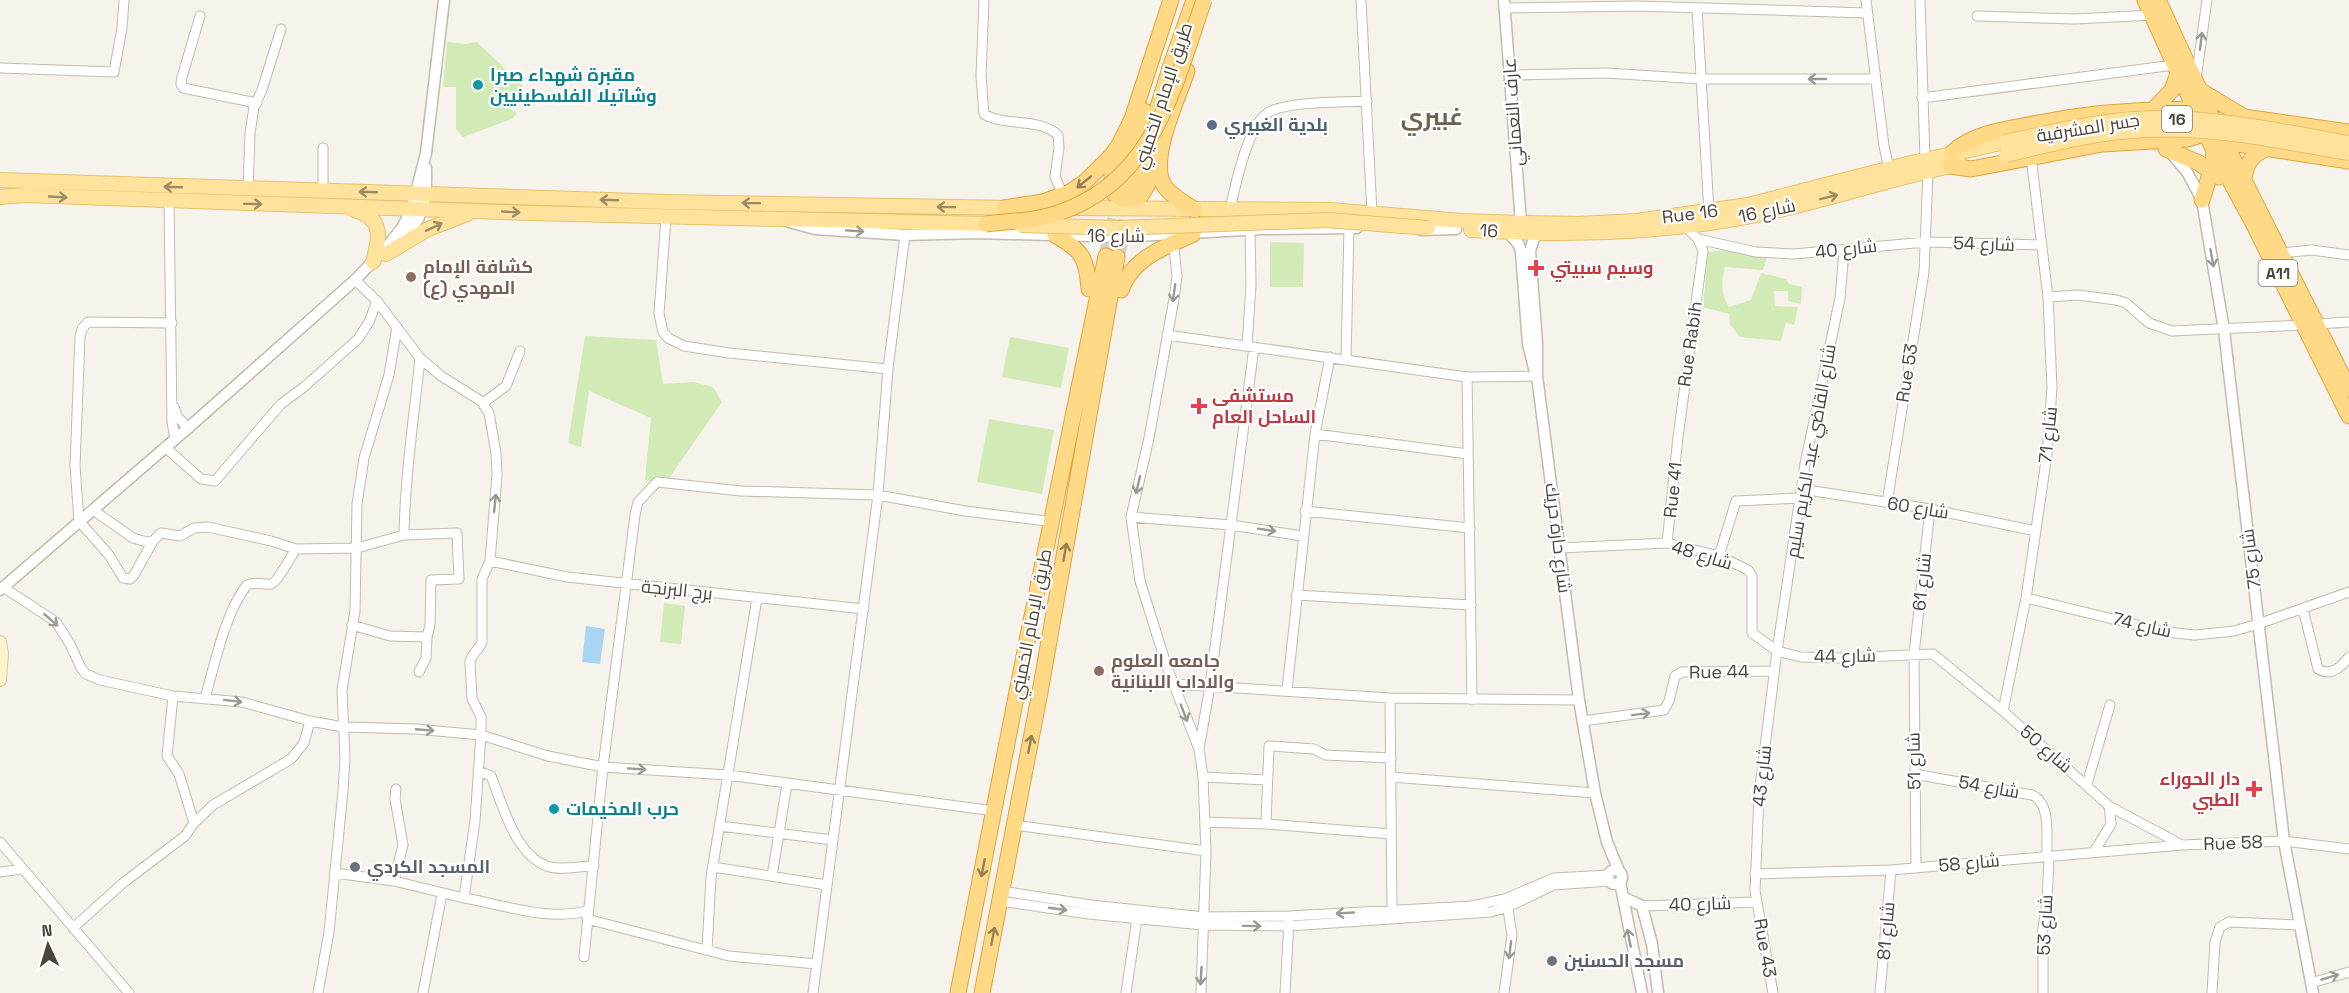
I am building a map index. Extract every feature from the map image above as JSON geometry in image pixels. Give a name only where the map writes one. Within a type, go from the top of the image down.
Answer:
[{"type":"highway","points":[[1171,0],[1112,175],[1111,189],[1118,197],[1129,199],[1140,197],[1148,184],[1211,0]]},
{"type":"highway","name":"طريق الإمام الخميني","points":[[1181,0],[1143,115],[1128,190],[1194,0]]},
{"type":"highway","points":[[986,224],[1061,213],[1111,187],[1125,173],[1142,153],[1170,98],[1204,0]]},
{"type":"highway","name":"A11","points":[[2145,0],[2176,69],[2211,129],[2311,325],[2349,389]]},
{"type":"highway","name":"A11","points":[[2158,0],[2198,86],[2211,129]]},
{"type":"highway","points":[[2154,109],[2172,90],[2176,69]]},
{"type":"highway","points":[[2198,86],[2211,99],[2244,117]]},
{"type":"highway","points":[[2349,132],[2244,117],[2234,118],[2225,122],[2211,129],[2196,137],[2161,144],[2102,144],[1971,169],[1951,160],[1960,145],[2002,130],[2070,117],[2154,109],[2211,129],[2265,148],[2349,161]]},
{"type":"highway","points":[[1004,208],[1043,202],[1063,195],[1085,182],[1112,155],[1132,119]]},
{"type":"highway","points":[[2305,154],[2301,149],[2300,136],[2306,126]]},
{"type":"highway","points":[[2202,200],[2211,171],[2211,129]]},
{"type":"highway","points":[[2161,144],[2239,184],[2249,161],[2265,148]]},
{"type":"highway","points":[[1161,149],[1159,172],[1164,186],[1195,210]]},
{"type":"highway","name":"A11","points":[[2239,184],[2281,253],[2349,416]]},
{"type":"highway","points":[[1121,290],[1126,278],[1137,264],[1173,238],[1193,234]]},
{"type":"highway","points":[[1055,235],[1072,245],[1083,257],[1088,273],[1089,289]]},
{"type":"highway","points":[[1047,546],[1046,521],[1057,452],[1089,289],[1098,256],[1102,251],[1112,248],[1120,251],[1125,259],[1121,290],[1087,473],[1080,496],[1072,510]]},
{"type":"highway","name":"طريق الإمام الخميني","points":[[958,993],[1047,546],[1111,257],[1072,510],[1040,692],[982,993]]},
{"type":"highway","points":[[1019,686],[1040,692]]},
{"type":"main road","name":"جسر المشرفية","points":[[2006,148],[2091,124],[2159,118],[2209,120],[2349,143]]},
{"type":"main road","name":"جسر المشرفية","points":[[2006,148],[2146,129],[2214,131],[2349,153]]},
{"type":"main road","points":[[1927,166],[2006,148]]},
{"type":"main road","name":"شارع 16","points":[[0,180],[679,202],[1004,208],[1258,209],[1372,213],[1462,221],[1539,234],[1686,227],[1757,215],[1927,166]]},
{"type":"main road","name":"Rue 16","points":[[1517,230],[1637,221],[1709,212],[1748,205],[1889,169],[1927,166]]},
{"type":"main road","points":[[0,197],[24,195],[169,202],[486,211]]},
{"type":"main road","points":[[340,206],[366,214],[376,225],[378,240],[370,265]]},
{"type":"main road","points":[[1256,230],[1247,221],[1250,213],[1258,209]]},
{"type":"main road","name":"شارع 16","points":[[486,211],[1119,228],[1309,220],[1361,221],[1456,229]]},
{"type":"main road","points":[[386,254],[437,225],[457,217],[486,211]]},
{"type":"main road","name":"16","points":[[1456,229],[1517,230]]},
{"type":"main road","points":[[0,642],[2,669],[0,680]]},
{"type":"street","points":[[0,68],[114,72],[122,28],[124,0]]},
{"type":"street","points":[[370,265],[386,254],[409,232],[418,209],[444,0]]},
{"type":"street","points":[[984,0],[981,43],[982,111],[986,116],[1041,127],[1058,135],[1059,148],[1055,177],[1063,195]]},
{"type":"street","points":[[1361,0],[1372,213]]},
{"type":"street","points":[[1866,0],[1889,169]]},
{"type":"street","points":[[1920,0],[1922,98],[1927,166],[1926,242]]},
{"type":"street","points":[[2198,86],[2206,0]]},
{"type":"street","points":[[1504,4],[1677,3],[1697,8],[1867,13]]},
{"type":"street","name":"عارف النعماني","points":[[1504,4],[1510,75],[1517,230]]},
{"type":"street","points":[[1697,8],[1709,212]]},
{"type":"street","points":[[1977,16],[2074,19],[2153,15]]},
{"type":"street","points":[[200,16],[181,84],[183,88],[257,103]]},
{"type":"street","points":[[248,189],[250,133],[254,107],[281,28]]},
{"type":"street","points":[[1922,98],[2176,69]]},
{"type":"street","points":[[1510,75],[1606,74],[1701,79],[1875,79]]},
{"type":"street","points":[[1230,210],[1236,179],[1256,125],[1267,113],[1284,107],[1323,102],[1367,101]]},
{"type":"street","name":"شارع 75","points":[[2161,144],[2187,172],[2202,200],[2224,330],[2284,841],[2312,988]]},
{"type":"street","points":[[323,148],[323,190]]},
{"type":"street","name":"شارع 71","points":[[2003,711],[2026,598],[2047,454],[2052,387],[2048,297],[2031,157]]},
{"type":"street","points":[[169,202],[172,402],[175,439]]},
{"type":"street","points":[[418,209],[355,280],[1,589],[56,622],[81,668],[87,674],[100,680],[172,696],[242,702],[310,721],[343,727],[416,729],[481,735],[548,756],[603,767],[728,775],[994,811]]},
{"type":"street","points":[[666,217],[659,314],[663,332],[668,338],[684,346],[729,353],[888,369]]},
{"type":"street","name":"شارع 16","points":[[784,219],[804,227],[905,235],[977,233],[1173,238]]},
{"type":"street","points":[[1702,251],[1722,221]]},
{"type":"street","name":"Rue Rabih","points":[[1678,437],[1702,251],[1698,239],[1686,227]]},
{"type":"street","points":[[1346,360],[1349,228]]},
{"type":"street","points":[[1193,234],[1349,228],[1456,229]]},
{"type":"street","points":[[1199,749],[1210,686],[1231,525],[1250,347],[1251,285],[1256,230]]},
{"type":"street","points":[[1517,230],[1529,298]]},
{"type":"street","points":[[1529,298],[1531,245],[1539,234]]},
{"type":"street","points":[[813,993],[878,495],[888,369],[905,235]]},
{"type":"street","points":[[1173,238],[1177,276],[1149,438],[1131,517],[1140,581],[1174,684],[1199,749],[1203,777],[1206,851],[1200,993]]},
{"type":"street","name":"شارع 40","points":[[1698,239],[1756,252],[1794,254],[1926,242]]},
{"type":"street","name":"شارع 54","points":[[1926,242],[2042,245]]},
{"type":"street","name":"Rue 53","points":[[1887,503],[1924,272],[1926,242]]},
{"type":"street","points":[[2281,253],[2312,250],[2349,255]]},
{"type":"street","name":"شارع القاضي عبد الكريم سليم","points":[[1777,651],[1801,494],[1840,298],[1844,251]]},
{"type":"street","points":[[355,280],[377,301],[420,358],[441,376],[483,403],[492,426],[497,464],[490,561],[482,579],[482,642],[480,648],[471,657],[469,674],[472,699],[481,717],[481,735],[475,821],[464,898]]},
{"type":"street","points":[[2048,297],[2078,295],[2116,300],[2126,303],[2149,323],[2172,331],[2349,322]]},
{"type":"street","name":"شارع حارة حريك","points":[[1529,298],[1528,344],[1537,376],[1579,700],[1595,793],[1613,876],[1623,897],[1628,934],[1642,993]]},
{"type":"street","points":[[165,447],[201,479],[215,481],[281,404],[304,387],[357,339],[369,322],[377,301]]},
{"type":"street","points":[[172,323],[100,321],[88,322],[82,329],[75,466],[79,521],[109,555],[123,578],[130,579],[153,541],[161,533],[180,536],[194,528],[208,527],[296,549],[357,548],[404,535],[457,533],[459,579],[430,580],[430,625],[426,658],[419,672]]},
{"type":"street","points":[[318,993],[329,932],[345,758],[343,682],[357,584],[357,504],[364,459],[388,375],[397,327]]},
{"type":"street","points":[[1167,335],[1467,376],[1537,376]]},
{"type":"street","points":[[483,403],[506,386],[520,351]]},
{"type":"street","points":[[1287,690],[1305,511],[1315,434],[1330,357]]},
{"type":"street","points":[[404,535],[405,488],[414,426],[420,358]]},
{"type":"street","points":[[1467,376],[1472,700]]},
{"type":"street","points":[[172,402],[177,416],[188,428]]},
{"type":"street","points":[[1315,434],[1468,454]]},
{"type":"street","name":"Rue 41","points":[[1667,543],[1678,437]]},
{"type":"street","points":[[584,957],[603,767],[638,502],[657,483],[741,491],[878,495],[965,511],[1046,521]]},
{"type":"street","name":"شارع 60","points":[[1719,556],[1736,501],[1801,494],[1930,509],[2036,531]]},
{"type":"street","name":"شارع 61","points":[[1914,654],[1930,509]]},
{"type":"street","points":[[93,510],[133,538],[147,542],[153,541]]},
{"type":"street","points":[[1305,511],[1470,528]]},
{"type":"street","points":[[1131,517],[1231,525],[1302,536]]},
{"type":"street","name":"شارع 48","points":[[1560,548],[1667,543],[1719,556],[1751,572],[1752,633],[1777,651]]},
{"type":"street","points":[[205,698],[227,627],[243,590],[250,584],[260,582],[270,584],[276,581],[296,549]]},
{"type":"street","name":"برج البرنجة","points":[[490,561],[567,577],[628,585],[864,609]]},
{"type":"street","name":"شارع 74","points":[[2026,598],[2174,633],[2195,635],[2234,631],[2349,592]]},
{"type":"street","points":[[1296,595],[1471,605]]},
{"type":"street","points":[[707,950],[713,867],[757,598]]},
{"type":"street","points":[[2303,609],[2318,669],[2330,672],[2338,668],[2349,657]]},
{"type":"street","points":[[352,625],[390,636],[427,638]]},
{"type":"street","name":"شارع 44","points":[[1777,651],[1817,658],[1914,654]]},
{"type":"street","name":"شارع 43","points":[[1757,902],[1755,874],[1759,795],[1777,651]]},
{"type":"street","name":"شارع 50","points":[[1914,654],[1933,654],[2003,711],[2109,806],[2182,845]]},
{"type":"street","name":"شارع 51","points":[[1914,654],[1916,868]]},
{"type":"street","name":"Rue 44","points":[[1583,721],[1664,710],[1669,701],[1675,676],[1682,672],[1774,671]]},
{"type":"street","points":[[1174,684],[1390,698],[1579,700]]},
{"type":"street","points":[[172,696],[167,756],[179,774],[194,823]]},
{"type":"street","points":[[1390,698],[1392,910]]},
{"type":"street","points":[[2086,784],[2110,705]]},
{"type":"street","points":[[73,928],[123,883],[185,836],[194,823],[213,805],[291,759],[304,743],[310,721]]},
{"type":"street","points":[[1266,824],[1269,746],[1314,749],[1325,755],[1391,759]]},
{"type":"street","points":[[478,771],[491,776],[521,845],[535,859],[547,866],[594,866]]},
{"type":"street","name":"شارع 54","points":[[1914,774],[2032,795],[2038,798],[2044,809],[2048,857]]},
{"type":"street","points":[[1203,777],[1267,780]]},
{"type":"street","points":[[1391,777],[1595,793]]},
{"type":"street","points":[[772,876],[787,784]]},
{"type":"street","points":[[394,881],[403,845],[396,789]]},
{"type":"street","points":[[2094,852],[2111,824],[2109,806]]},
{"type":"street","points":[[1205,822],[1266,824],[1391,834]]},
{"type":"street","points":[[1014,825],[1206,851]]},
{"type":"street","points":[[720,826],[833,840]]},
{"type":"street","name":"Rue 58","points":[[2182,845],[2284,841],[2349,849]]},
{"type":"street","name":"شارع 58","points":[[1755,874],[1892,870],[2182,845]]},
{"type":"street","points":[[3,846],[129,993]]},
{"type":"street","points":[[2,871],[9,861],[3,846]]},
{"type":"street","name":"شارع 53","points":[[2043,993],[2041,941],[2047,902],[2048,857]]},
{"type":"street","points":[[713,867],[827,885]]},
{"type":"street","points":[[2,871],[23,869]]},
{"type":"street","name":"شارع 81","points":[[1880,993],[1892,870]]},
{"type":"street","points":[[335,873],[394,881],[442,894],[501,904],[524,911],[566,916],[587,915],[729,956],[817,964]]},
{"type":"street","points":[[1001,896],[1137,919],[1289,921],[1472,915],[1554,885],[1613,876]]},
{"type":"street","points":[[423,993],[442,894]]},
{"type":"street","points":[[1001,896],[1091,905],[1204,921]]},
{"type":"street","points":[[1623,897],[1642,906],[1652,944],[1658,993]]},
{"type":"street","name":"شارع 40","points":[[1642,906],[1757,902]]},
{"type":"street","name":"Rue 43","points":[[1757,902],[1773,993]]},
{"type":"street","points":[[1289,921],[1392,910],[1507,903]]},
{"type":"street","points":[[1504,993],[1512,935],[1507,903]]},
{"type":"street","points":[[1126,993],[1137,919]]},
{"type":"street","points":[[1285,993],[1289,921]]},
{"type":"street","points":[[2212,993],[2217,934],[2220,927],[2229,922],[2299,925]]},
{"type":"street","points":[[2312,988],[2349,972]]},
{"type":"green space","points":[[447,42],[467,44],[477,42],[523,86],[507,107],[517,113],[512,119],[463,137],[456,129],[456,87],[443,87]]},
{"type":"green space","points":[[1270,242],[1304,243],[1303,287],[1270,287]]},
{"type":"green space","points":[[1722,250],[1767,257],[1763,270],[1725,267],[1722,288],[1729,307],[1751,300],[1761,273],[1786,279],[1789,284],[1802,287],[1801,304],[1788,301],[1788,291],[1774,291],[1775,306],[1798,307],[1794,325],[1786,322],[1781,341],[1740,337],[1730,324],[1729,314],[1703,307],[1708,252]]},
{"type":"green space","points":[[585,336],[656,340],[663,384],[693,382],[713,387],[722,402],[665,484],[645,480],[651,418],[589,391],[581,447],[568,443]]},
{"type":"green space","points":[[1010,337],[1069,348],[1061,388],[1002,377]]},
{"type":"green space","points":[[989,419],[1054,430],[1042,494],[977,482]]},
{"type":"green space","points":[[664,603],[685,606],[681,644],[660,642]]},
{"type":"water","points":[[586,626],[605,629],[600,664],[582,662]]},
{"type":"tunnel","points":[[1117,257],[1132,196]]},
{"type":"tunnel","points":[[1106,256],[1120,197]]},
{"type":"place","name":"مقبرة شهداء صبرا وشاتيلا الفلسطينيين","points":[[478,85]]},
{"type":"place","name":"بلدية الغبيري","points":[[1212,125]]},
{"type":"place","name":"وسيم سبيتي","points":[[1536,268]]},
{"type":"place","name":"كشافة الإمام المهدي (ع)","points":[[411,277]]},
{"type":"place","name":"مستشفى الساحل العام","points":[[1199,406]]},
{"type":"place","name":"جامعه العلوم والاداب اللبنانية","points":[[1099,671]]},
{"type":"place","name":"دار الحوراء الطبي","points":[[2254,789]]},
{"type":"place","name":"حرب المخيمات","points":[[554,809]]},
{"type":"place","name":"المسجد الكردي","points":[[355,867]]},
{"type":"place","name":"مسجد الحسنين","points":[[1552,961]]},
{"type":"district","name":"غبيري","points":[[1432,117]]}]
